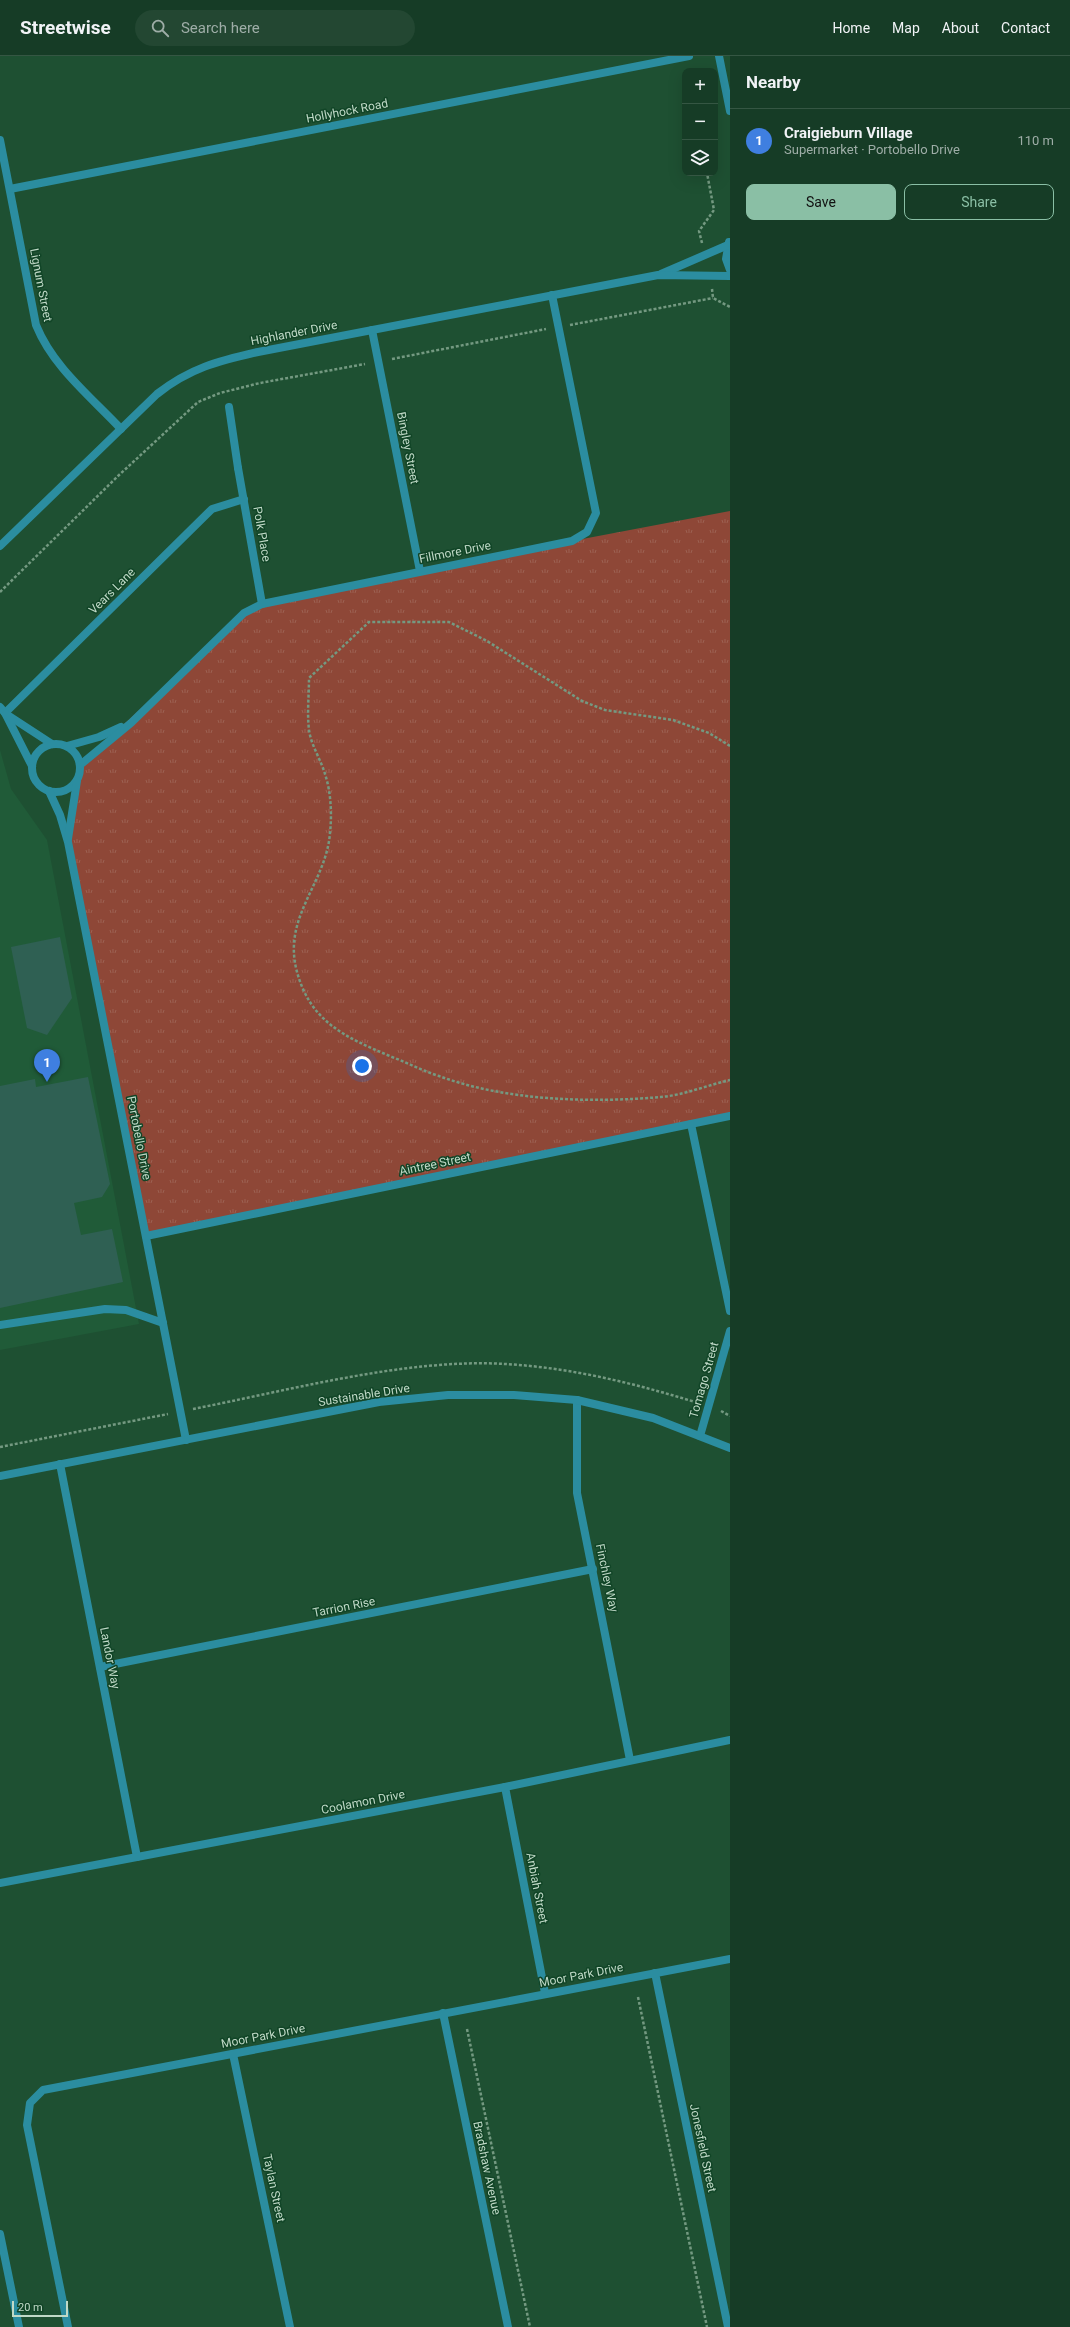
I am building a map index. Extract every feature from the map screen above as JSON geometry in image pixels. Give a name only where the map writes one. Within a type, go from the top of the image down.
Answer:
[{"type":"street","name":"Hollyhock Road","points":[[10,190],[689,56]]},
{"type":"street","points":[[719,56],[730,111]]},
{"type":"street","name":"Lignum Street","points":[[0,140],[36,325],[44,345],[57,362],[121,429]]},
{"type":"street","points":[[729,241],[726,258],[730,270]]},
{"type":"street","name":"Highlander Drive","points":[[658,275],[729,241]]},
{"type":"street","name":"Highlander Drive","points":[[0,546],[172,382],[196,369],[258,352],[658,275],[730,276]]},
{"type":"street","name":"Fillmore Drive","points":[[80,765],[131,723],[244,613],[262,604],[572,541],[587,532],[596,513],[552,295]]},
{"type":"street","name":"Bingley Street","points":[[372,330],[420,571]]},
{"type":"street","name":"Polk Place","points":[[229,406],[238,468],[262,604]]},
{"type":"street","name":"Vears Lane","points":[[3,710],[212,509],[244,499]]},
{"type":"street","points":[[3,710],[52,744],[67,746],[99,737],[131,723]]},
{"type":"street","points":[[3,710],[32,766],[36,782],[48,791],[64,791],[77,781],[80,765],[78,757],[67,746]]},
{"type":"street","points":[[32,766],[38,751],[52,744]]},
{"type":"street","name":"Portobello Drive","points":[[68,842],[77,781]]},
{"type":"street","name":"Portobello Drive","points":[[48,791],[60,815],[68,842],[186,1440]]},
{"type":"street","name":"Aintree Street","points":[[146,1236],[730,1116]]},
{"type":"street","points":[[692,1124],[730,1311]]},
{"type":"street","points":[[0,1325],[105,1309],[126,1310],[163,1323]]},
{"type":"street","name":"Tomago Street","points":[[700,1436],[730,1331]]},
{"type":"street","name":"Sustainable Drive","points":[[0,1476],[379,1402],[448,1395],[514,1395],[577,1400],[653,1418],[730,1448]]},
{"type":"street","name":"Finchley Way","points":[[577,1400],[578,1493],[630,1760]]},
{"type":"street","name":"Landor Way","points":[[60,1464],[137,1857]]},
{"type":"street","name":"Tarrion Rise","points":[[100,1668],[593,1569]]},
{"type":"street","name":"Coolamon Drive","points":[[0,1884],[505,1787],[730,1740]]},
{"type":"street","name":"Anbiah Street","points":[[505,1787],[545,1993]]},
{"type":"street","name":"Moor Park Drive","points":[[68,2327],[28,2133],[27,2116],[30,2103],[39,2093],[49,2088],[730,1959]]},
{"type":"street","name":"Jonesfield Street","points":[[655,1973],[728,2327]]},
{"type":"street","name":"Bradshaw Avenue","points":[[443,2013],[508,2327]]},
{"type":"street","name":"Taylan Street","points":[[233,2054],[290,2327]]},
{"type":"street","points":[[0,2234],[20,2327]]},
{"type":"path","points":[[708,176],[714,210]]},
{"type":"path","points":[[0,592],[139,456],[198,402],[220,393],[260,383],[713,298]]},
{"type":"path","points":[[730,746],[709,732],[674,720],[605,710],[582,701],[487,641],[449,622],[369,622],[309,678],[310,731],[326,776],[330,806],[330,833],[326,857],[297,922],[294,942],[296,967],[306,996],[315,1011],[335,1030],[358,1042],[441,1077],[503,1092],[561,1100],[663,1097],[730,1080]]},
{"type":"path","points":[[638,1997],[707,2327]]},
{"type":"path","points":[[467,2029],[530,2327]]},
{"type":"shaded area","points":[[0,750],[11,789],[47,840],[139,1324],[0,1350]]},
{"type":"green space","points":[[730,511],[730,1116],[146,1236],[68,842],[80,765],[244,613],[262,604],[572,541]]},
{"type":"building","points":[[60,937],[72,998],[47,1035],[27,1028],[11,947]]},
{"type":"building","points":[[88,1077],[110,1184],[102,1197],[74,1203],[81,1235],[112,1229],[123,1282],[0,1308],[0,1086],[35,1079],[36,1087]]},
{"type":"place","name":"Craigieburn Village","points":[[47,1082]]}]
